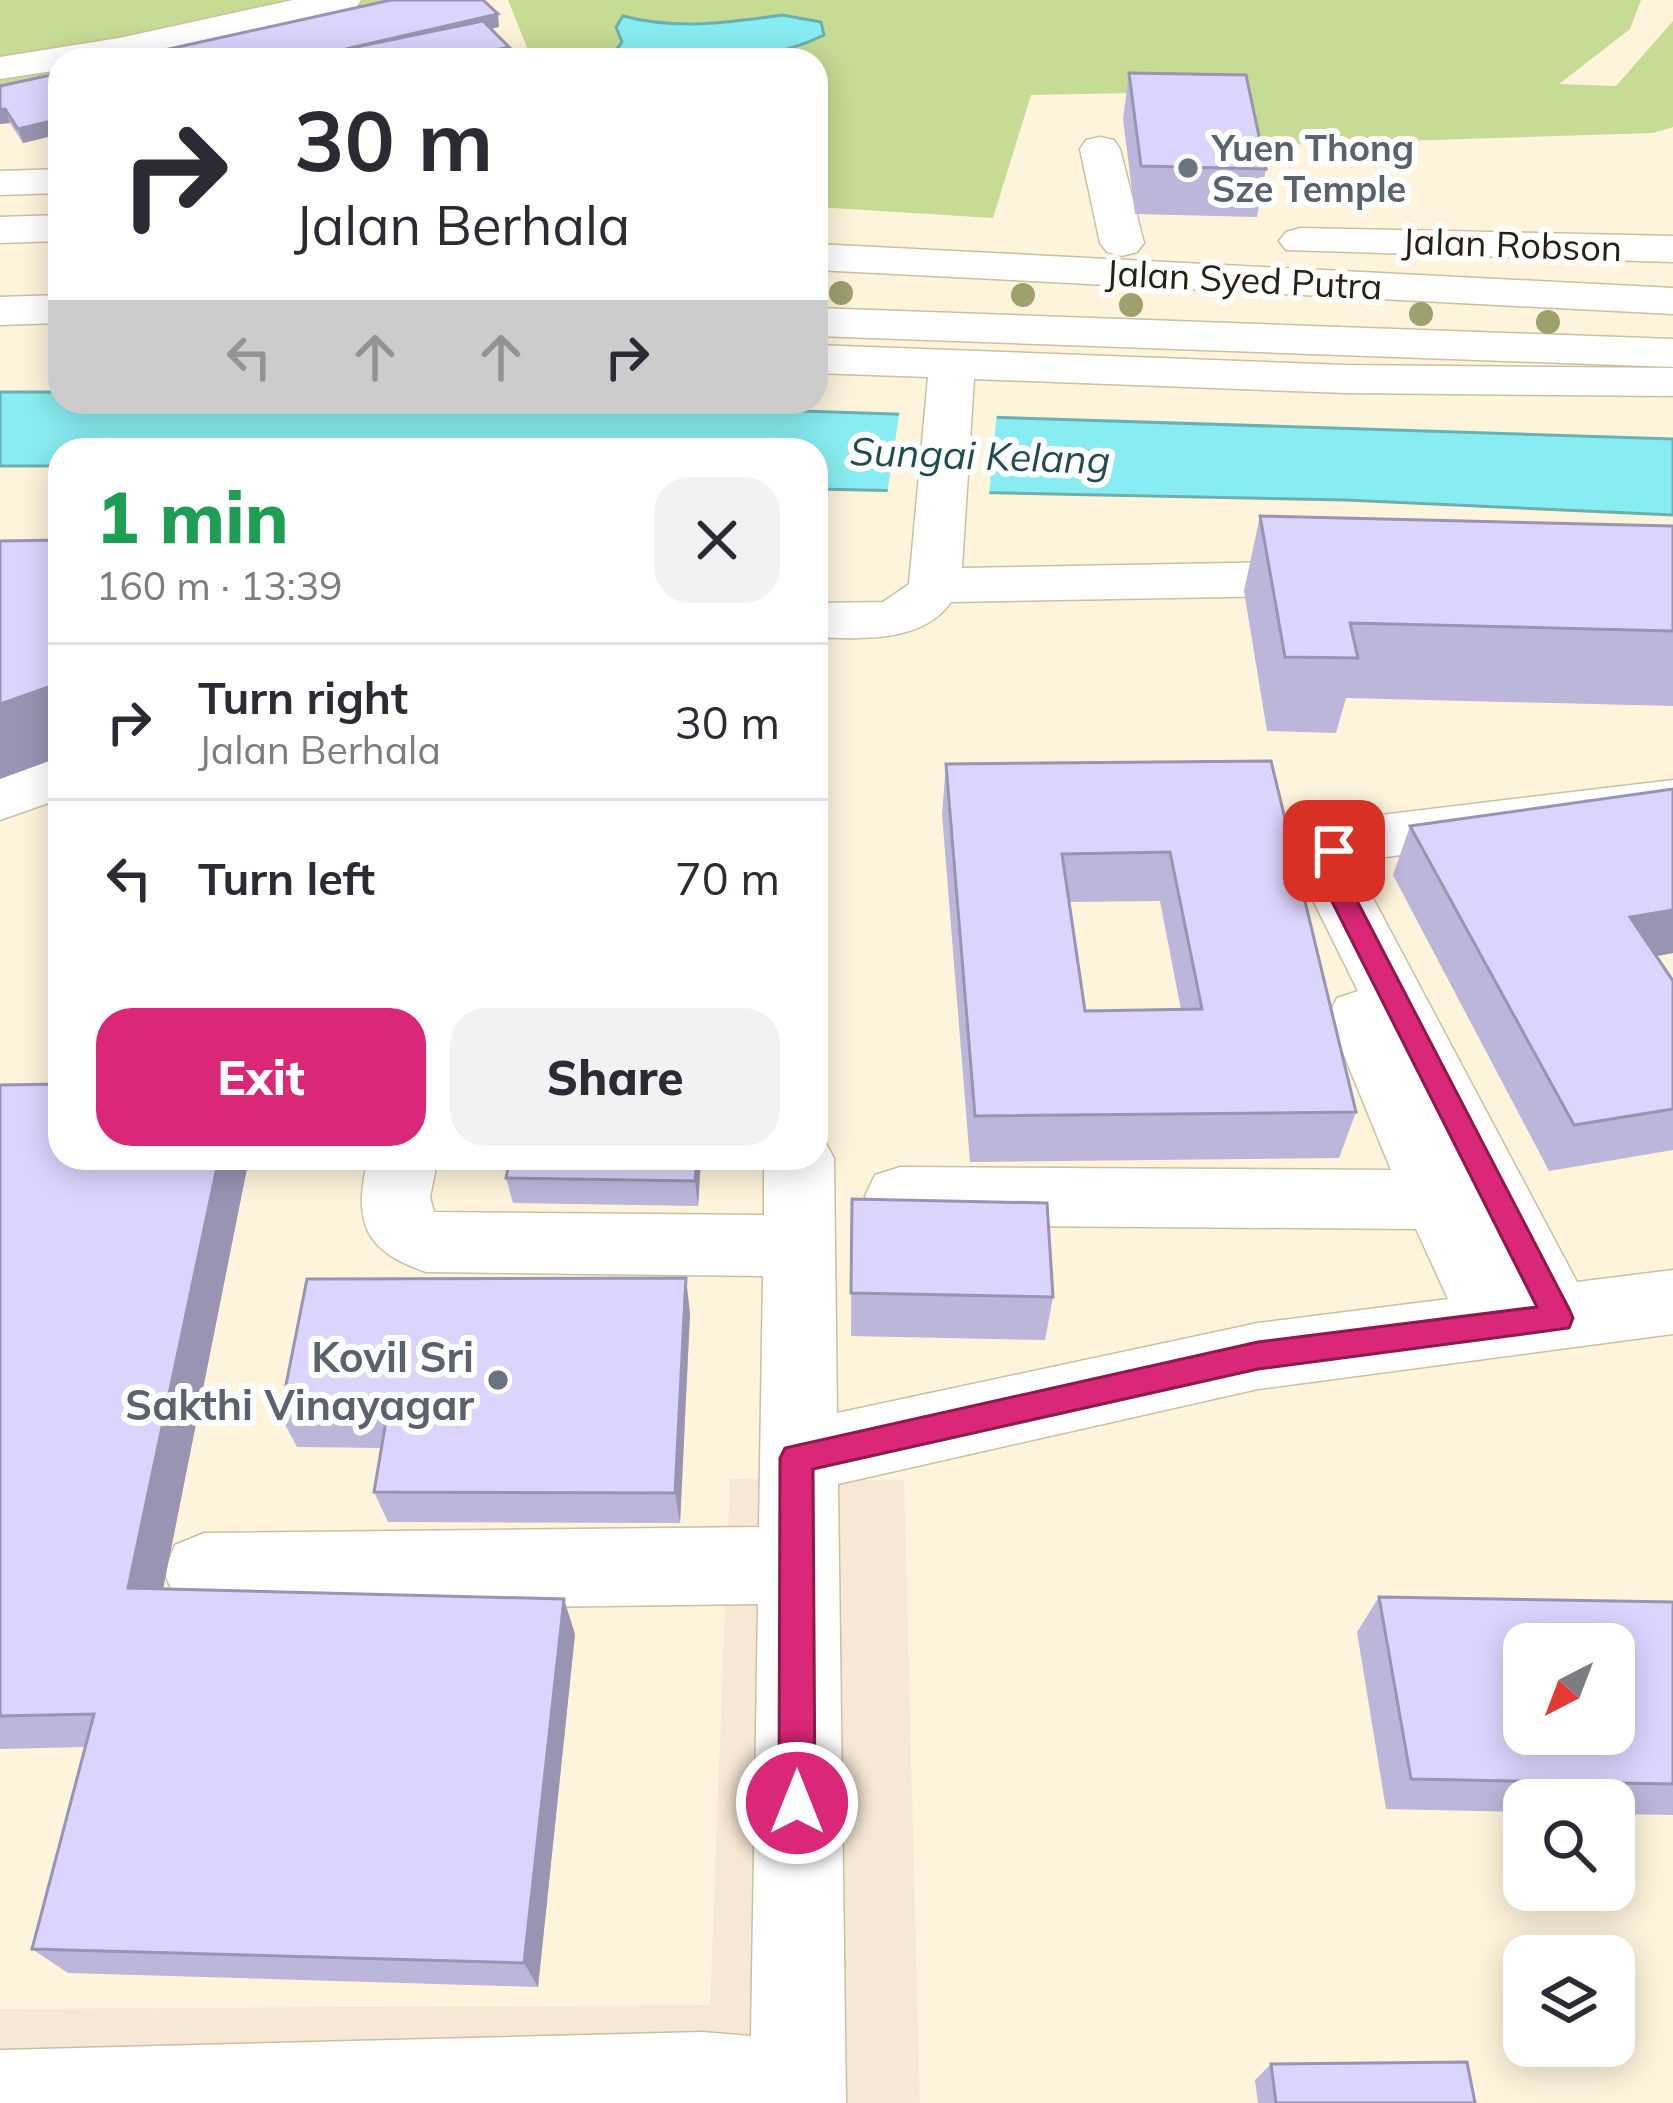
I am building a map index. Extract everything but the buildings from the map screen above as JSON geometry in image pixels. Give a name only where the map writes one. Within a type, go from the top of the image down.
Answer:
[{"type":"main road","points":[[124,48],[343,0]]},
{"type":"main road","points":[[0,68],[48,60]]},
{"type":"main road","points":[[1100,149],[1122,243]]},
{"type":"main road","points":[[0,183],[48,182]]},
{"type":"main road","points":[[0,230],[48,228]]},
{"type":"main road","name":"Jalan Robson","points":[[994,266],[1046,250],[1122,243],[1417,240],[1673,249]]},
{"type":"main road","name":"Jalan Syed Putra","points":[[828,257],[1673,301]]},
{"type":"main road","points":[[0,311],[48,309]]},
{"type":"main road","name":"Jalan Syed Putra","points":[[828,322],[1673,353]]},
{"type":"main road","points":[[828,360],[952,371],[1673,382]]},
{"type":"main road","points":[[828,620],[872,621],[904,614],[927,601],[935,580],[952,371]]},
{"type":"main road","points":[[935,580],[1100,585],[1245,575],[1388,580]]},
{"type":"main road","points":[[0,799],[48,781]]},
{"type":"main road","points":[[1527,1322],[1328,870],[1334,851],[1356,839],[1673,801]]},
{"type":"main road","points":[[1313,904],[1438,1201],[1527,1322]]},
{"type":"main road","points":[[400,1170],[393,1205],[396,1222],[408,1236],[426,1242],[451,1246],[796,1246]]},
{"type":"main road","points":[[0,2098],[702,2080],[798,2095],[799,1170]]},
{"type":"main road","points":[[900,1196],[1438,1201]]},
{"type":"main road","points":[[796,1458],[1258,1356],[1673,1302]]},
{"type":"main road","points":[[204,1572],[799,1565]]},
{"type":"shaded area","points":[[730,1479],[904,1480],[920,2103],[0,2103],[0,2009],[710,2005]]},
{"type":"green space","points":[[0,0],[391,0],[183,48],[48,48],[48,79],[0,90]]},
{"type":"green space","points":[[508,0],[1641,0],[1630,29],[1559,84],[1616,86],[1673,21],[1673,127],[1653,133],[1277,145],[1185,92],[1031,95],[993,218],[828,208],[828,48],[527,48]]},
{"type":"water","points":[[782,15],[821,22],[824,35],[792,48],[618,48],[622,42],[616,27],[623,16],[682,24]]},
{"type":"water","name":"Sungai Kelang","points":[[0,392],[48,392],[48,414],[828,412],[1673,439],[1673,515],[1346,500],[828,489],[828,438],[48,438],[48,466],[0,466]]},
{"type":"pier","points":[[900,409],[997,412],[989,495],[887,495]]},
{"type":"place","name":"Yuen Thong Sze Temple","points":[[1188,168]]},
{"type":"place","name":"Kovil Sri Sakthi Vinayagar","points":[[498,1380]]},
{"type":"route","points":[[797,1803],[796,1458],[1258,1356],[1558,1318],[1328,870],[1334,851]]}]
